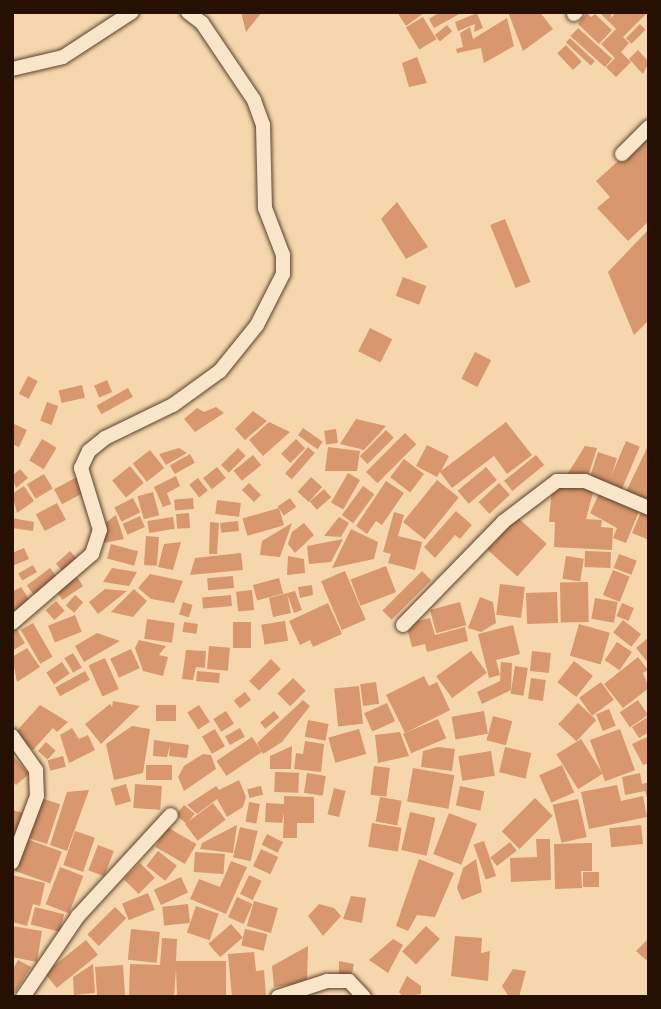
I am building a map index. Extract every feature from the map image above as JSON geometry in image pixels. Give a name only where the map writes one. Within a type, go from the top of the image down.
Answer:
[{"type":"street","points":[[12,69],[63,57],[132,12]]},
{"type":"street","points":[[12,623],[92,554],[100,530],[81,468],[89,451],[105,438],[173,405],[220,371],[257,325],[283,274],[283,255],[265,208],[263,125],[254,100],[202,23],[188,12]]},
{"type":"street","points":[[622,154],[649,127]]},
{"type":"street","points":[[403,625],[503,522],[557,481],[585,481],[649,508]]},
{"type":"street","points":[[12,736],[36,770],[37,796],[12,862]]},
{"type":"street","points":[[23,997],[78,916],[171,815]]},
{"type":"street","points":[[278,997],[327,981],[349,982],[364,997]]},
{"type":"building","points":[[241,12],[262,12],[246,32]]},
{"type":"building","points":[[397,12],[425,12],[406,26]]},
{"type":"building","points":[[440,12],[463,12],[434,28],[429,19]]},
{"type":"building","points":[[508,12],[540,12],[553,29],[523,51]]},
{"type":"building","points":[[599,12],[612,12],[610,19],[616,12],[648,12],[623,37],[629,43],[621,52],[631,62],[616,77],[606,67],[615,58],[601,44],[616,29]]},
{"type":"building","points":[[477,13],[483,28],[474,32],[475,24],[458,31],[455,22]]},
{"type":"building","points":[[587,13],[591,17],[595,14],[612,30],[599,44],[578,24]]},
{"type":"building","points":[[423,17],[436,39],[419,50],[406,27]]},
{"type":"building","points":[[507,18],[514,46],[484,63],[481,48],[457,53],[456,49],[463,47],[460,33],[470,27],[473,39]]},
{"type":"building","points":[[640,24],[646,30],[632,44],[626,38]]},
{"type":"building","points":[[447,25],[452,31],[440,41],[435,35]]},
{"type":"building","points":[[578,28],[612,59],[605,67],[571,36]]},
{"type":"building","points":[[570,38],[595,61],[591,66],[566,42]]},
{"type":"building","points":[[566,45],[582,62],[573,70],[557,53]]},
{"type":"building","points":[[638,50],[649,62],[643,74],[629,59]]},
{"type":"building","points":[[417,57],[427,83],[409,87],[402,63]]},
{"type":"building","points":[[649,133],[649,221],[628,241],[597,208],[610,197],[596,181]]},
{"type":"building","points":[[397,202],[428,247],[406,259],[381,219]]},
{"type":"building","points":[[505,219],[530,282],[516,288],[490,225]]},
{"type":"building","points":[[649,229],[649,320],[634,335],[608,272]]},
{"type":"building","points":[[403,277],[426,286],[419,305],[396,296]]},
{"type":"building","points":[[370,328],[392,339],[380,363],[358,351]]},
{"type":"building","points":[[475,352],[491,360],[477,387],[461,379]]},
{"type":"building","points":[[28,376],[38,381],[29,399],[19,394]]},
{"type":"building","points":[[107,380],[112,392],[99,397],[94,385]]},
{"type":"building","points":[[82,385],[85,398],[62,403],[59,390]]},
{"type":"building","points":[[128,388],[133,397],[101,414],[97,405]]},
{"type":"building","points":[[47,402],[58,406],[51,425],[40,421]]},
{"type":"building","points":[[216,407],[224,413],[195,432],[184,419],[197,408],[204,412]]},
{"type":"building","points":[[253,411],[267,421],[245,440],[235,429]]},
{"type":"building","points":[[356,419],[386,426],[364,450],[340,444]]},
{"type":"building","points":[[269,422],[290,432],[263,456],[249,440]]},
{"type":"building","points":[[506,422],[532,455],[507,474],[494,456],[452,488],[440,472],[437,477],[416,466],[427,445],[449,456],[441,471]]},
{"type":"building","points":[[12,423],[27,430],[19,447],[12,444]]},
{"type":"building","points":[[303,428],[323,442],[317,449],[298,435]]},
{"type":"building","points":[[336,429],[338,443],[326,445],[324,431]]},
{"type":"building","points":[[386,430],[394,438],[368,464],[360,456]]},
{"type":"building","points":[[405,433],[416,444],[377,483],[366,472]]},
{"type":"building","points":[[42,439],[57,448],[44,469],[29,460]]},
{"type":"building","points":[[296,439],[305,448],[290,463],[281,454]]},
{"type":"building","points":[[626,441],[640,447],[620,494],[606,488]]},
{"type":"building","points":[[585,446],[597,448],[587,480],[565,478]]},
{"type":"building","points":[[648,446],[649,505],[624,496]]},
{"type":"building","points":[[308,447],[315,453],[292,479],[285,473]]},
{"type":"building","points":[[328,447],[360,451],[357,471],[325,471]]},
{"type":"building","points":[[179,448],[187,453],[166,465],[159,454]]},
{"type":"building","points":[[238,448],[246,456],[229,473],[221,465]]},
{"type":"building","points":[[150,450],[164,468],[147,482],[133,464]]},
{"type":"building","points":[[598,452],[617,458],[608,487],[589,481]]},
{"type":"building","points":[[190,454],[195,463],[175,474],[170,465]]},
{"type":"building","points":[[253,455],[261,465],[242,481],[234,471]]},
{"type":"building","points":[[536,455],[544,465],[512,491],[504,481]]},
{"type":"building","points":[[404,459],[424,474],[410,492],[390,477]]},
{"type":"building","points":[[130,466],[144,483],[126,498],[112,480]]},
{"type":"building","points":[[217,467],[226,478],[212,489],[203,478]]},
{"type":"building","points":[[486,467],[497,480],[469,504],[458,491]]},
{"type":"building","points":[[20,469],[28,478],[16,488],[12,476]]},
{"type":"building","points":[[348,473],[360,480],[343,509],[331,502]]},
{"type":"building","points":[[44,474],[53,489],[36,499],[27,484]]},
{"type":"building","points":[[176,476],[180,486],[167,493],[171,504],[163,507],[154,487]]},
{"type":"building","points":[[77,477],[85,492],[62,504],[54,489]]},
{"type":"building","points":[[311,477],[322,487],[309,502],[298,492]]},
{"type":"building","points":[[198,478],[208,491],[199,497],[189,485]]},
{"type":"building","points":[[437,480],[459,498],[425,540],[403,522]]},
{"type":"building","points":[[386,481],[404,493],[382,525],[376,521],[367,534],[356,526]]},
{"type":"building","points":[[249,483],[261,495],[254,502],[242,490]]},
{"type":"building","points":[[499,483],[510,495],[489,514],[479,502]]},
{"type":"building","points":[[24,486],[34,501],[17,513],[12,494]]},
{"type":"building","points":[[363,486],[374,494],[353,523],[342,515]]},
{"type":"building","points":[[552,487],[594,489],[586,519],[602,520],[601,527],[613,528],[612,550],[554,547],[555,522],[549,522]]},
{"type":"building","points":[[324,489],[331,497],[317,510],[310,501]]},
{"type":"building","points":[[153,492],[159,515],[144,519],[138,496]]},
{"type":"building","points":[[600,492],[640,509],[626,543],[613,538],[617,528],[590,513]]},
{"type":"building","points":[[133,498],[140,512],[122,522],[114,508]]},
{"type":"building","points":[[193,498],[194,509],[175,511],[174,500]]},
{"type":"building","points":[[290,498],[296,507],[284,516],[278,506]]},
{"type":"building","points":[[217,500],[241,503],[239,517],[215,514]]},
{"type":"building","points":[[57,503],[66,520],[45,531],[36,514]]},
{"type":"building","points":[[279,508],[284,525],[247,536],[242,518]]},
{"type":"building","points":[[456,511],[472,525],[460,539],[455,535],[435,558],[424,547]]},
{"type":"building","points":[[394,512],[404,515],[398,536],[422,542],[415,570],[388,563],[391,554],[383,552]]},
{"type":"building","points":[[641,512],[649,516],[649,540],[632,533]]},
{"type":"building","points":[[189,513],[190,528],[177,529],[176,514]]},
{"type":"building","points":[[116,515],[124,539],[104,543],[101,526]]},
{"type":"building","points":[[140,516],[145,527],[128,535],[123,524]]},
{"type":"building","points":[[173,517],[175,529],[149,533],[147,521]]},
{"type":"building","points":[[339,517],[349,523],[341,537],[324,536]]},
{"type":"building","points":[[517,517],[547,544],[517,576],[488,550]]},
{"type":"building","points":[[12,518],[34,522],[33,531],[12,528]]},
{"type":"building","points":[[238,521],[239,531],[221,533],[220,523]]},
{"type":"building","points":[[210,522],[219,523],[217,554],[209,554]]},
{"type":"building","points":[[292,523],[280,557],[260,555],[262,541]]},
{"type":"building","points":[[304,523],[314,535],[295,553],[288,544],[292,532]]},
{"type":"building","points":[[351,529],[378,542],[374,559],[332,568]]},
{"type":"building","points":[[146,536],[159,537],[157,566],[144,565]]},
{"type":"building","points":[[343,539],[331,562],[309,564],[307,546]]},
{"type":"building","points":[[181,542],[173,570],[158,567],[164,544]]},
{"type":"building","points":[[111,544],[138,551],[134,566],[107,558]]},
{"type":"building","points":[[24,548],[29,559],[12,566],[12,553]]},
{"type":"building","points":[[70,551],[78,560],[64,573],[56,564]]},
{"type":"building","points":[[585,551],[611,552],[610,568],[584,567]]},
{"type":"building","points":[[241,553],[243,570],[190,575],[195,558]]},
{"type":"building","points":[[619,554],[637,561],[631,575],[614,568]]},
{"type":"building","points":[[288,556],[304,559],[305,573],[287,575]]},
{"type":"building","points":[[566,556],[584,559],[580,582],[562,579]]},
{"type":"building","points":[[33,565],[37,572],[22,580],[18,574]]},
{"type":"building","points":[[386,566],[396,592],[361,606],[351,580]]},
{"type":"building","points":[[50,568],[59,580],[36,597],[27,585]]},
{"type":"building","points":[[112,568],[137,572],[129,586],[103,582]]},
{"type":"building","points":[[613,570],[630,577],[620,602],[603,595]]},
{"type":"building","points":[[345,571],[366,620],[342,630],[321,581]]},
{"type":"building","points":[[422,571],[431,580],[392,620],[382,611]]},
{"type":"building","points":[[150,574],[183,581],[174,603],[151,599],[138,588]]},
{"type":"building","points":[[233,576],[234,588],[208,590],[207,578]]},
{"type":"building","points":[[77,577],[83,586],[62,600],[56,591]]},
{"type":"building","points":[[279,578],[283,593],[257,600],[253,585]]},
{"type":"building","points":[[560,582],[588,582],[589,622],[561,622]]},
{"type":"building","points":[[500,584],[525,587],[521,618],[496,615]]},
{"type":"building","points":[[312,585],[313,595],[300,598],[298,587]]},
{"type":"building","points":[[21,587],[31,602],[12,613],[12,592]]},
{"type":"building","points":[[105,589],[127,591],[98,614],[89,602]]},
{"type":"building","points":[[134,589],[147,601],[133,617],[111,612]]},
{"type":"building","points":[[252,590],[254,610],[238,612],[236,592]]},
{"type":"building","points":[[295,591],[302,610],[294,613],[287,594],[291,613],[273,617],[269,598]]},
{"type":"building","points":[[557,592],[558,623],[527,624],[526,593]]},
{"type":"building","points":[[75,595],[83,602],[74,613],[66,606]]},
{"type":"building","points":[[231,595],[232,606],[203,608],[202,598]]},
{"type":"building","points":[[480,597],[493,602],[496,623],[481,632],[468,628]]},
{"type":"building","points":[[595,598],[618,602],[614,623],[591,619]]},
{"type":"building","points":[[56,601],[65,611],[54,620],[46,610]]},
{"type":"building","points":[[183,602],[193,605],[189,617],[179,614]]},
{"type":"building","points":[[460,602],[466,625],[436,633],[430,610]]},
{"type":"building","points":[[328,603],[342,634],[313,647],[310,640],[300,645],[289,621]]},
{"type":"building","points":[[622,603],[634,608],[628,621],[617,616]]},
{"type":"building","points":[[75,615],[82,632],[55,643],[48,626]]},
{"type":"building","points":[[430,618],[435,635],[465,627],[468,641],[427,652],[425,644],[412,647],[406,624]]},
{"type":"building","points":[[147,619],[175,623],[172,643],[144,639]]},
{"type":"building","points":[[623,620],[641,634],[631,647],[613,633]]},
{"type":"building","points":[[285,621],[288,641],[264,645],[261,625]]},
{"type":"building","points":[[184,622],[198,624],[196,634],[183,632]]},
{"type":"building","points":[[233,622],[251,622],[251,648],[233,648]]},
{"type":"building","points":[[33,623],[52,657],[40,664],[21,630]]},
{"type":"building","points":[[579,624],[610,633],[601,665],[570,656]]},
{"type":"building","points":[[513,625],[520,654],[496,660],[500,675],[489,678],[478,634]]},
{"type":"building","points":[[15,627],[25,643],[12,651],[12,629]]},
{"type":"building","points":[[97,633],[120,641],[84,662],[75,646]]},
{"type":"building","points":[[649,637],[649,664],[636,648]]},
{"type":"building","points":[[139,640],[166,646],[159,655],[168,657],[163,676],[143,671],[135,648]]},
{"type":"building","points":[[617,642],[632,652],[620,670],[605,660]]},
{"type":"building","points":[[209,646],[230,648],[228,671],[207,669]]},
{"type":"building","points":[[27,648],[40,667],[17,682],[12,657]]},
{"type":"building","points":[[131,649],[140,668],[119,678],[110,659]]},
{"type":"building","points":[[186,650],[206,651],[205,668],[196,667],[193,680],[182,679]]},
{"type":"building","points":[[471,651],[487,673],[452,698],[436,676]]},
{"type":"building","points":[[532,651],[551,653],[549,673],[530,671]]},
{"type":"building","points":[[73,653],[82,668],[73,673],[64,658]]},
{"type":"building","points":[[638,657],[648,670],[643,673],[649,688],[623,708],[604,684]]},
{"type":"building","points":[[105,658],[119,689],[102,696],[89,665]]},
{"type":"building","points":[[271,659],[281,669],[259,691],[249,681]]},
{"type":"building","points":[[574,661],[593,676],[576,697],[557,682]]},
{"type":"building","points":[[62,662],[70,674],[54,684],[46,673]]},
{"type":"building","points":[[501,662],[512,663],[511,690],[482,704],[477,692],[500,681]]},
{"type":"building","points":[[515,666],[528,668],[523,696],[511,694]]},
{"type":"building","points":[[85,671],[90,680],[60,696],[55,687]]},
{"type":"building","points":[[197,671],[220,673],[219,683],[196,681]]},
{"type":"building","points":[[424,676],[429,686],[437,682],[450,710],[405,733],[386,695]]},
{"type":"building","points":[[293,678],[306,691],[290,706],[277,694]]},
{"type":"building","points":[[531,678],[546,680],[543,701],[528,699]]},
{"type":"building","points":[[376,682],[379,704],[363,706],[360,684]]},
{"type":"building","points":[[601,682],[614,700],[592,716],[579,698]]},
{"type":"building","points":[[359,686],[363,724],[338,726],[334,689]]},
{"type":"building","points":[[245,692],[251,700],[240,708],[234,700]]},
{"type":"building","points":[[303,700],[310,706],[282,742],[263,754],[257,743]]},
{"type":"building","points":[[638,700],[648,715],[630,727],[620,712]]},
{"type":"building","points":[[113,701],[140,706],[101,744],[85,724],[110,704],[112,707]]},
{"type":"building","points":[[387,703],[395,721],[372,731],[364,713]]},
{"type":"building","points":[[578,703],[596,720],[577,741],[558,724]]},
{"type":"building","points":[[40,705],[68,722],[57,732],[53,728],[33,750],[14,734]]},
{"type":"building","points":[[156,705],[176,705],[176,721],[156,721]]},
{"type":"building","points":[[199,705],[210,722],[198,729],[187,713]]},
{"type":"building","points":[[609,709],[616,726],[603,731],[596,714]]},
{"type":"building","points":[[226,711],[234,724],[221,732],[213,719]]},
{"type":"building","points":[[274,711],[279,717],[265,729],[260,723]]},
{"type":"building","points":[[484,711],[488,734],[455,739],[452,717]]},
{"type":"building","points":[[493,716],[512,721],[506,745],[487,740]]},
{"type":"building","points":[[649,716],[649,732],[639,738],[632,727]]},
{"type":"building","points":[[438,719],[446,738],[411,753],[403,734]]},
{"type":"building","points":[[308,720],[329,724],[325,741],[305,737]]},
{"type":"building","points":[[132,726],[150,729],[143,773],[114,780],[106,744]]},
{"type":"building","points":[[72,728],[79,739],[88,735],[95,750],[69,763],[60,735]]},
{"type":"building","points":[[240,728],[245,737],[230,745],[225,736]]},
{"type":"building","points":[[215,729],[225,746],[212,754],[202,736]]},
{"type":"building","points":[[359,729],[366,754],[335,763],[328,738]]},
{"type":"building","points":[[620,729],[635,770],[605,781],[590,740]]},
{"type":"building","points":[[400,732],[409,756],[378,763],[375,735]]},
{"type":"building","points":[[649,736],[649,763],[643,765],[632,744]]},
{"type":"building","points":[[252,737],[262,752],[226,776],[216,761]]},
{"type":"building","points":[[581,739],[603,774],[578,789],[556,754]]},
{"type":"building","points":[[154,740],[189,745],[187,758],[169,756],[170,745],[167,757],[153,756]]},
{"type":"building","points":[[305,741],[324,744],[321,772],[294,769],[296,753],[303,754]]},
{"type":"building","points":[[46,742],[56,751],[48,760],[38,751]]},
{"type":"building","points":[[292,746],[291,769],[270,769],[270,756]]},
{"type":"building","points":[[438,747],[455,749],[452,771],[421,767],[423,751]]},
{"type":"building","points":[[505,747],[531,753],[525,778],[499,772]]},
{"type":"building","points":[[491,751],[495,776],[462,781],[458,756]]},
{"type":"building","points":[[203,754],[211,755],[216,769],[184,791],[178,777],[184,766]]},
{"type":"building","points":[[12,755],[29,774],[16,785],[12,781]]},
{"type":"building","points":[[63,756],[66,767],[50,771],[48,760]]},
{"type":"building","points":[[146,765],[172,765],[172,780],[146,780]]},
{"type":"building","points":[[562,765],[574,792],[551,803],[539,775]]},
{"type":"building","points":[[374,766],[390,768],[386,797],[370,795]]},
{"type":"building","points":[[413,768],[454,775],[448,809],[407,801]]},
{"type":"building","points":[[275,772],[299,773],[298,793],[274,792]]},
{"type":"building","points":[[307,773],[326,776],[323,796],[304,793]]},
{"type":"building","points":[[640,773],[642,784],[649,782],[649,804],[645,791],[625,795],[622,777]]},
{"type":"building","points":[[239,780],[246,797],[243,807],[227,817],[217,799],[197,814],[187,805],[216,786],[219,790]]},
{"type":"building","points":[[126,784],[131,801],[116,806],[111,788]]},
{"type":"building","points":[[135,784],[162,786],[160,810],[133,808]]},
{"type":"building","points":[[617,785],[621,801],[643,796],[647,817],[589,829],[581,792]]},
{"type":"building","points":[[261,786],[263,795],[249,798],[247,789]]},
{"type":"building","points":[[460,786],[484,791],[480,811],[456,806]]},
{"type":"building","points":[[334,788],[346,791],[339,817],[327,814]]},
{"type":"building","points":[[89,790],[67,851],[50,845],[67,792]]},
{"type":"building","points":[[284,796],[314,797],[314,823],[297,823],[297,838],[283,838],[284,812],[282,823],[265,822],[266,803],[284,804]]},
{"type":"building","points":[[380,797],[402,801],[397,825],[376,822]]},
{"type":"building","points":[[41,798],[60,804],[47,844],[28,838]]},
{"type":"building","points":[[535,798],[553,816],[519,849],[502,831]]},
{"type":"building","points":[[578,799],[587,837],[561,843],[553,805]]},
{"type":"building","points":[[249,802],[260,804],[256,824],[246,822]]},
{"type":"building","points":[[213,803],[226,820],[198,841],[185,824]]},
{"type":"building","points":[[184,805],[195,814],[187,824],[176,815]]},
{"type":"building","points":[[12,810],[27,814],[18,843],[12,841]]},
{"type":"building","points":[[410,812],[435,818],[427,856],[401,850]]},
{"type":"building","points":[[449,813],[477,824],[461,865],[433,854]]},
{"type":"building","points":[[372,823],[402,828],[398,851],[368,847]]},
{"type":"building","points":[[237,825],[233,853],[200,849],[202,843]]},
{"type":"building","points":[[641,825],[643,844],[611,847],[609,828]]},
{"type":"building","points":[[167,827],[196,844],[185,864],[156,847]]},
{"type":"building","points":[[240,827],[258,831],[251,861],[233,857]]},
{"type":"building","points":[[75,831],[95,838],[83,872],[63,865]]},
{"type":"building","points":[[267,834],[283,842],[278,853],[262,845]]},
{"type":"building","points":[[27,839],[62,852],[50,884],[15,871]]},
{"type":"building","points":[[536,839],[550,839],[551,880],[511,882],[510,858],[537,857]]},
{"type":"building","points":[[484,841],[496,876],[486,880],[474,845]]},
{"type":"building","points":[[510,842],[517,851],[497,866],[490,857]]},
{"type":"building","points":[[592,843],[592,871],[581,871],[582,888],[555,889],[554,844]]},
{"type":"building","points":[[98,845],[114,851],[104,876],[88,870]]},
{"type":"building","points":[[261,849],[278,857],[270,874],[253,866]]},
{"type":"building","points":[[158,851],[177,866],[165,881],[146,866]]},
{"type":"building","points":[[195,852],[225,854],[224,874],[194,872]]},
{"type":"building","points":[[419,859],[454,873],[435,917],[417,915],[408,931],[396,926]]},
{"type":"building","points":[[476,859],[482,892],[462,900],[457,888],[463,868]]},
{"type":"building","points":[[231,861],[247,867],[226,914],[190,899],[199,879],[220,887]]},
{"type":"building","points":[[140,863],[155,878],[139,894],[124,879]]},
{"type":"building","points":[[60,867],[83,876],[69,913],[46,904]]},
{"type":"building","points":[[583,872],[599,872],[599,887],[583,887]]},
{"type":"building","points":[[12,875],[45,883],[40,906],[33,904],[27,926],[12,922]]},
{"type":"building","points":[[249,875],[262,881],[253,900],[240,894]]},
{"type":"building","points":[[181,877],[188,892],[161,905],[154,890]]},
{"type":"building","points":[[148,893],[155,910],[129,920],[122,903]]},
{"type":"building","points":[[351,896],[366,898],[362,923],[343,919]]},
{"type":"building","points":[[237,897],[253,904],[244,924],[228,917]]},
{"type":"building","points":[[254,901],[278,908],[271,933],[247,926]]},
{"type":"building","points":[[188,904],[190,923],[164,926],[162,907]]},
{"type":"building","points":[[319,904],[334,908],[341,916],[323,936],[308,916]]},
{"type":"building","points":[[196,906],[219,914],[210,940],[187,932]]},
{"type":"building","points":[[35,907],[64,914],[60,932],[31,924]]},
{"type":"building","points":[[115,907],[126,918],[99,946],[87,935]]},
{"type":"building","points":[[231,924],[243,938],[220,957],[208,944]]},
{"type":"building","points":[[12,926],[42,931],[37,962],[12,957]]},
{"type":"building","points":[[426,926],[440,939],[416,965],[402,952]]},
{"type":"building","points":[[131,929],[160,932],[157,963],[128,960]]},
{"type":"building","points":[[245,929],[267,934],[264,951],[241,946]]},
{"type":"building","points":[[455,936],[482,938],[481,953],[490,951],[488,981],[451,976]]},
{"type":"building","points":[[162,938],[177,939],[176,961],[226,961],[226,997],[177,997],[176,969],[174,997],[129,997],[130,964],[160,965]]},
{"type":"building","points":[[649,938],[649,958],[646,960],[636,951]]},
{"type":"building","points":[[393,939],[403,945],[388,973],[369,960]]},
{"type":"building","points":[[86,940],[98,955],[57,988],[45,973]]},
{"type":"building","points":[[308,946],[307,982],[274,987],[272,966]]},
{"type":"building","points":[[254,952],[256,971],[264,970],[266,997],[232,997],[228,954]]},
{"type":"building","points":[[18,960],[31,967],[12,997],[12,971]]},
{"type":"building","points":[[339,961],[354,964],[351,978],[339,977]]},
{"type":"building","points":[[93,964],[95,993],[74,995],[73,977]]},
{"type":"building","points":[[123,965],[125,997],[97,997],[95,967]]},
{"type":"building","points":[[513,969],[526,971],[519,997],[509,997],[502,986]]},
{"type":"building","points":[[407,976],[421,986],[421,994],[403,997],[399,992]]}]
